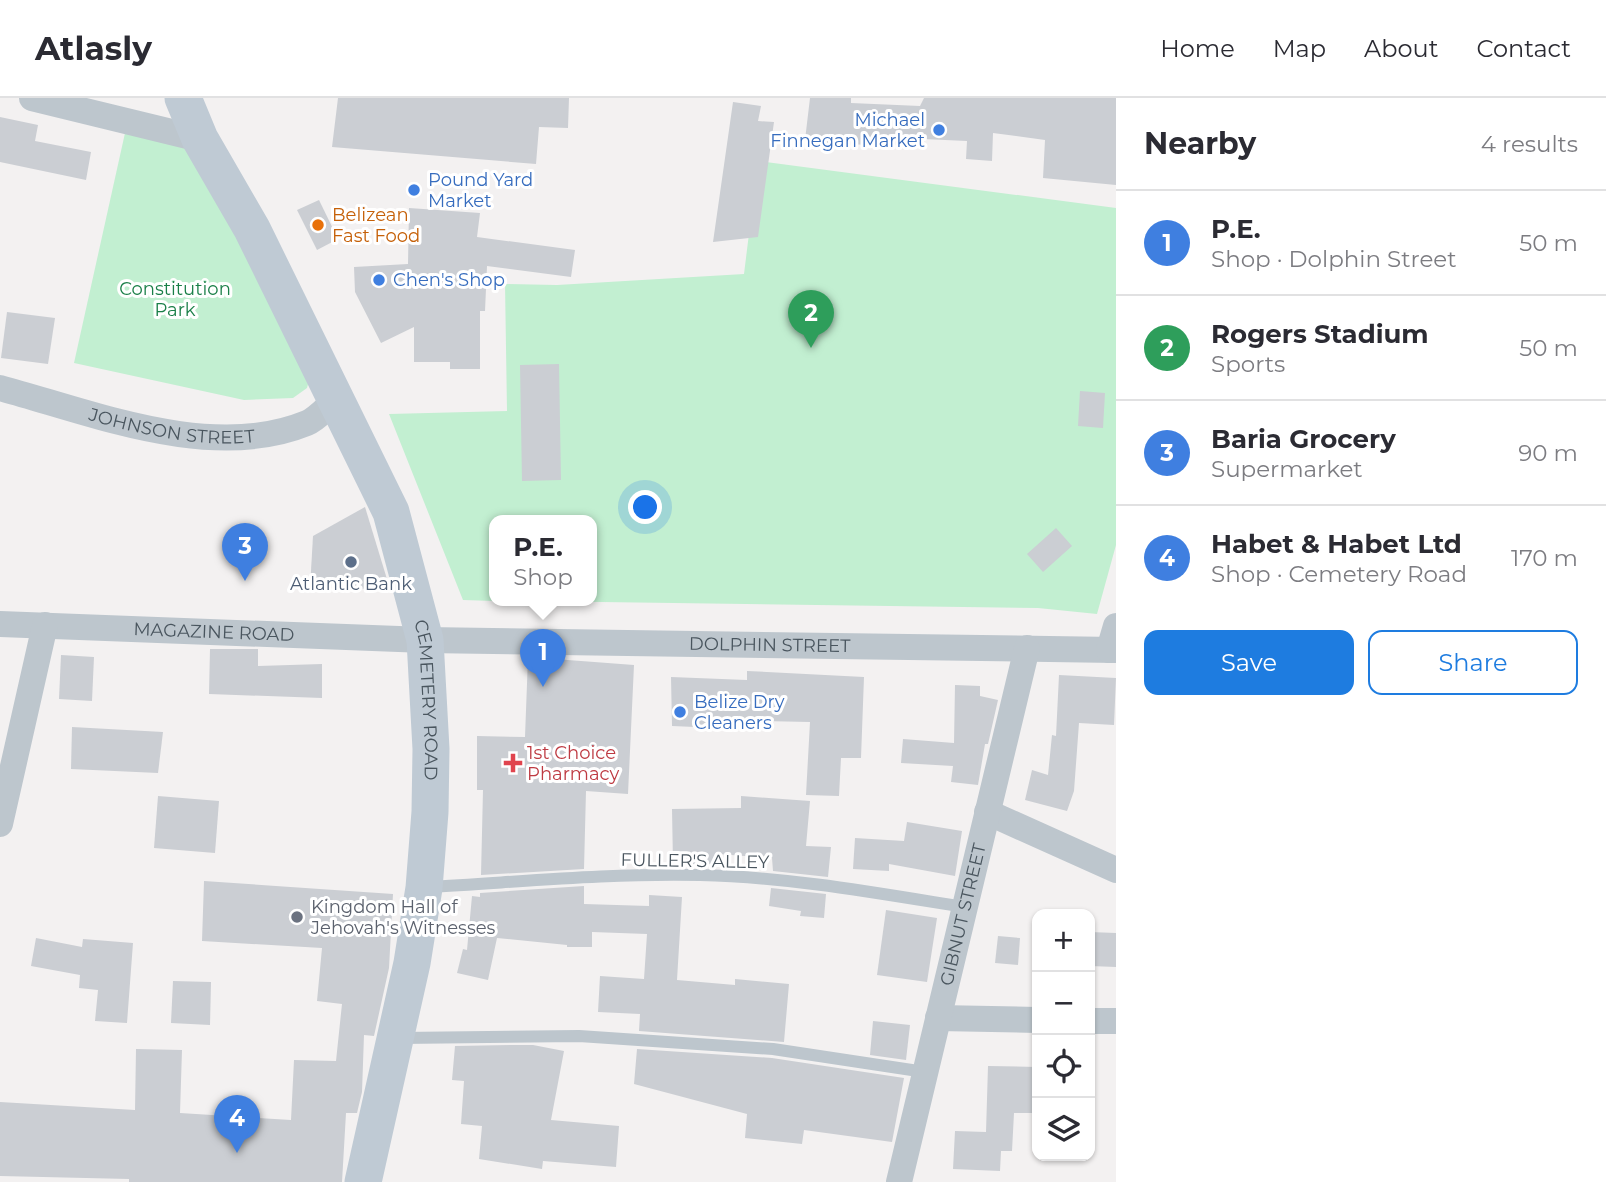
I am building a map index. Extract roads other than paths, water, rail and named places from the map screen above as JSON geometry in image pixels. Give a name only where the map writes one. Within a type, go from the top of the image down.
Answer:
[{"type":"main road","name":"CEMETERY ROAD","points":[[183,98],[200,139],[252,229],[391,512],[425,640],[431,762],[424,888],[396,1038],[363,1182]]},
{"type":"street","points":[[32,98],[200,139]]},
{"type":"street","name":"JOHNSON STREET","points":[[0,388],[185,437],[265,434],[309,423],[336,400]]},
{"type":"street","name":"MAGAZINE ROAD","points":[[0,624],[425,640]]},
{"type":"street","points":[[0,824],[45,625]]},
{"type":"street","name":"DOLPHIN STREET","points":[[425,640],[1027,648],[1114,642]]},
{"type":"street","name":"GIBNUT STREET","points":[[899,1182],[1027,648]]},
{"type":"street","points":[[987,812],[1116,870]]},
{"type":"street","points":[[938,1018],[1032,1020]]},
{"type":"street","points":[[1095,1021],[1116,1021]]},
{"type":"lane","name":"FULLER'S ALLEY","points":[[424,888],[596,877],[701,875],[825,884],[964,907]]},
{"type":"lane","points":[[396,1038],[579,1036],[773,1049],[925,1072]]},
{"type":"place","name":"Michael Finnegan Market","points":[[939,130]]},
{"type":"place","name":"Pound Yard Market","points":[[414,190]]},
{"type":"place","name":"Belizean Fast Food","points":[[318,225]]},
{"type":"place","name":"Chen's Shop","points":[[379,280]]},
{"type":"place","name":"Rogers Stadium","points":[[811,348]]},
{"type":"place","name":"Atlantic Bank","points":[[351,562]]},
{"type":"place","name":"Baria Grocery","points":[[245,581]]},
{"type":"place","name":"P.E.","points":[[543,687]]},
{"type":"place","name":"Belize Dry Cleaners","points":[[680,712]]},
{"type":"place","name":"1st Choice Pharmacy","points":[[513,763]]},
{"type":"place","name":"Kingdom Hall of Jehovah's Witnesses","points":[[297,917]]},
{"type":"place","name":"Habet & Habet Ltd","points":[[237,1153]]},
{"type":"park label","name":"Constitution Park","points":[[175,299]]}]
